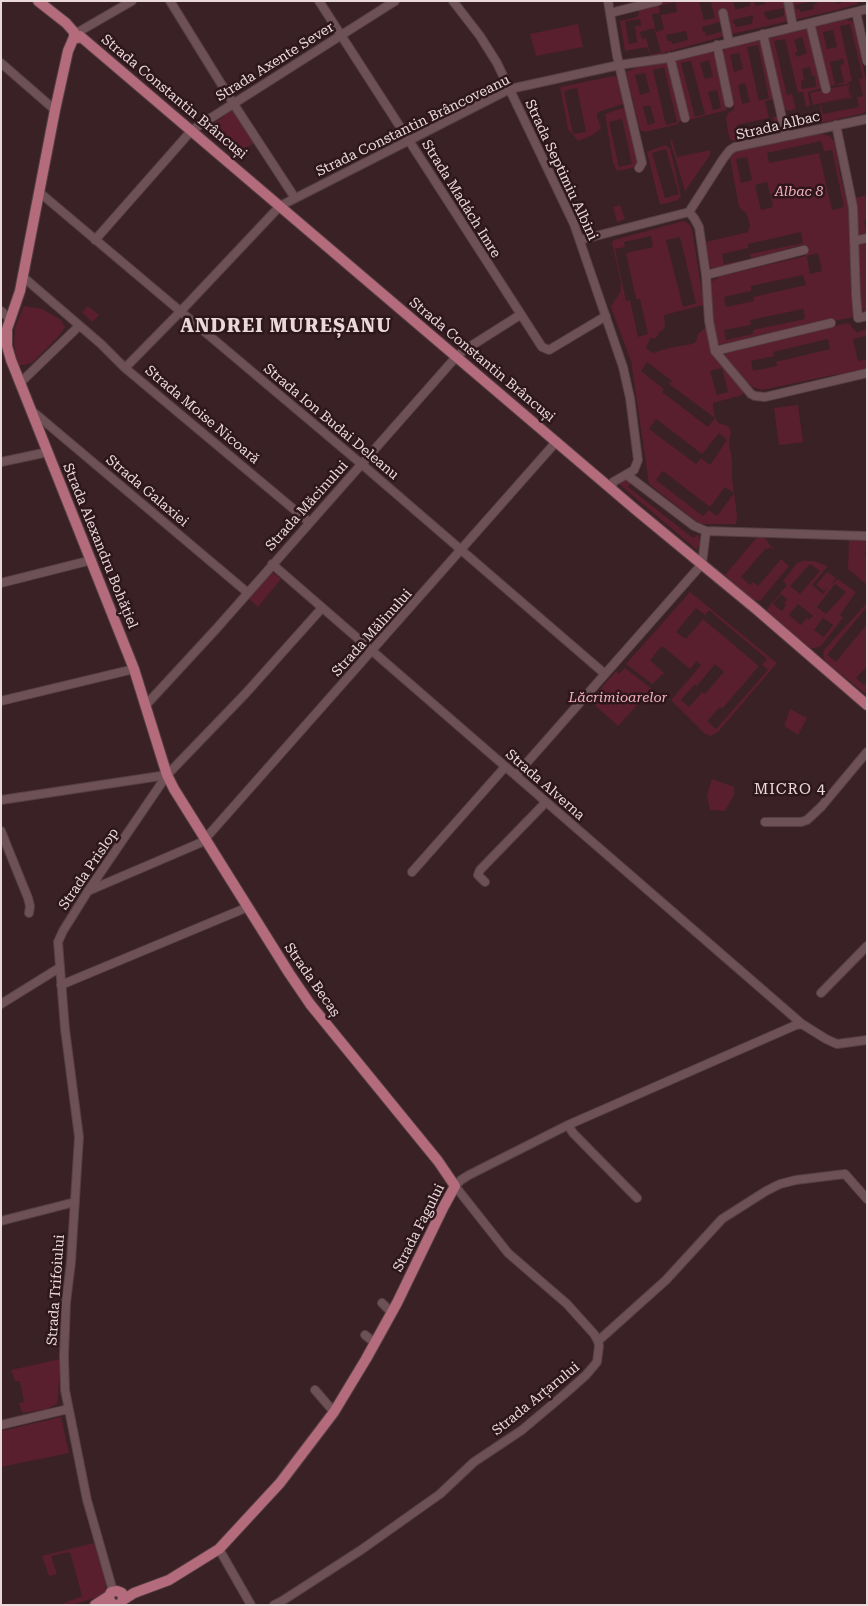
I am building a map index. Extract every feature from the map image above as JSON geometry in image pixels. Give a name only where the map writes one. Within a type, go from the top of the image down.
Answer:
[{"type":"main road","name":"Strada Constantin Brâncuși","points":[[38,1],[192,130],[612,490],[756,608],[867,705]]},
{"type":"main road","points":[[6,326],[17,301],[68,52],[77,34]]},
{"type":"main road","name":"Strada Alexandru Bohățiel","points":[[6,326],[8,351],[134,669],[167,775]]},
{"type":"main road","name":"Strada Becaș","points":[[167,775],[182,804],[288,973],[310,1004],[436,1158],[455,1186]]},
{"type":"main road","name":"Strada Fagului","points":[[114,1600],[169,1580],[219,1549],[280,1483],[334,1412],[375,1343],[392,1313],[442,1208],[455,1186]]},
{"type":"main road","points":[[95,1605],[114,1600]]},
{"type":"street","points":[[77,34],[132,1]]},
{"type":"street","points":[[170,1],[295,198]]},
{"type":"street","name":"Strada Madách Imre","points":[[319,1],[542,348],[548,351],[606,316]]},
{"type":"street","name":"Strada Axente Sever","points":[[95,240],[192,130],[395,1]]},
{"type":"street","name":"Strada Septimiu Albini","points":[[452,1],[480,36],[498,63],[574,224],[627,380],[635,429],[637,464],[634,470],[613,482],[612,490]]},
{"type":"street","points":[[608,1],[619,65],[642,164],[639,168]]},
{"type":"street","points":[[610,13],[658,1]]},
{"type":"street","points":[[788,1],[793,27]]},
{"type":"street","name":"Strada Constantin Brâncoveanu","points":[[125,368],[280,206],[510,89],[619,65],[670,57],[867,10]]},
{"type":"street","points":[[856,12],[867,61]]},
{"type":"street","points":[[723,13],[729,42]]},
{"type":"street","points":[[810,23],[826,89]]},
{"type":"street","points":[[763,34],[786,133]]},
{"type":"street","points":[[717,45],[729,103]]},
{"type":"street","points":[[670,57],[685,118]]},
{"type":"street","points":[[1,63],[55,110]]},
{"type":"street","name":"Strada Albac","points":[[689,212],[730,150],[742,144],[786,133],[867,119]]},
{"type":"street","points":[[836,125],[853,207],[858,318],[867,316]]},
{"type":"street","name":"Strada Ion Budai Deleanu","points":[[38,192],[361,464],[605,674]]},
{"type":"street","points":[[580,240],[689,212],[698,227],[706,275],[709,321],[715,351],[746,389],[755,396],[765,398],[867,374]]},
{"type":"street","points":[[854,241],[867,238]]},
{"type":"street","points":[[706,275],[804,250]]},
{"type":"street","name":"Strada Moise Nicoară","points":[[22,276],[101,344],[125,368],[309,522]]},
{"type":"street","points":[[1,311],[6,326]]},
{"type":"street","name":"Strada Măcinului","points":[[145,706],[248,593],[456,357],[520,315]]},
{"type":"street","points":[[715,351],[831,323]]},
{"type":"street","points":[[20,384],[79,326]]},
{"type":"street","name":"Strada Galaxiei","points":[[30,409],[248,593]]},
{"type":"street","name":"Strada Mălinului","points":[[205,839],[556,442]]},
{"type":"street","points":[[1,462],[48,452]]},
{"type":"street","points":[[600,479],[627,475],[694,526],[706,531],[867,536]]},
{"type":"street","points":[[516,775],[630,648],[702,564],[706,531]]},
{"type":"street","points":[[1,583],[92,560]]},
{"type":"street","name":"Strada Alverna","points":[[272,564],[802,1024]]},
{"type":"street","name":"Strada Prislop","points":[[61,985],[59,937],[167,775],[246,693],[322,608]]},
{"type":"street","points":[[1,701],[134,669]]},
{"type":"street","points":[[765,822],[801,822],[807,820],[822,807],[867,752]]},
{"type":"street","points":[[412,872],[505,767]]},
{"type":"street","points":[[1,800],[167,775]]},
{"type":"street","points":[[485,882],[478,874],[480,870],[546,802]]},
{"type":"street","points":[[1,831],[28,898],[29,913]]},
{"type":"street","points":[[88,891],[200,843],[205,839]]},
{"type":"street","points":[[61,985],[248,907]]},
{"type":"street","points":[[822,993],[867,946]]},
{"type":"street","points":[[860,953],[867,958]]},
{"type":"street","points":[[1,1004],[59,968]]},
{"type":"street","name":"Strada Trifoiului","points":[[61,985],[78,1130],[75,1202],[66,1303],[65,1383],[68,1409],[87,1500],[114,1600]]},
{"type":"street","name":"Strada Fagului","points":[[455,1186],[469,1175],[568,1125],[796,1024],[802,1024]]},
{"type":"street","points":[[802,1024],[837,1044],[867,1040]]},
{"type":"street","points":[[568,1125],[572,1133],[637,1198]]},
{"type":"street","points":[[455,1186],[508,1253],[567,1304],[598,1341],[666,1280],[722,1219],[766,1191],[780,1184],[810,1177],[845,1174],[867,1199]]},
{"type":"street","points":[[1,1220],[75,1202]]},
{"type":"street","points":[[382,1302],[392,1313]]},
{"type":"street","points":[[365,1335],[375,1343]]},
{"type":"street","name":"Strada Arțarului","points":[[274,1605],[396,1526],[440,1494],[474,1462],[522,1430],[592,1369],[599,1354],[598,1341]]},
{"type":"street","points":[[315,1390],[334,1412]]},
{"type":"street","points":[[1,1424],[68,1409]]},
{"type":"street","points":[[219,1549],[251,1605]]},
{"type":"green space","points":[[663,1],[699,1],[704,20],[715,18],[711,2],[713,1],[733,1],[735,9],[738,9],[750,6],[750,1],[754,1],[756,6],[765,4],[765,1],[814,1],[795,5],[796,9],[800,9],[800,12],[814,9],[813,5],[817,4],[816,1],[836,1],[837,4],[846,1],[857,1],[857,4],[837,10],[728,35],[651,56],[647,47],[625,51],[620,21],[637,17],[639,14],[638,7]],"holes":[[[675,2],[677,12],[660,15],[664,29],[656,32],[652,14],[660,13],[659,6]],[[784,8],[784,16],[768,20],[764,12]],[[753,15],[752,24],[736,27],[733,24],[733,20]],[[640,19],[641,26],[635,26],[637,42],[629,44],[625,21]],[[720,22],[723,31],[706,36],[705,32],[703,32],[702,27]],[[654,28],[661,52],[651,55],[646,38],[642,39],[640,32]],[[686,31],[688,40],[672,44],[671,41],[667,41],[666,35]]]},
{"type":"green space","points":[[842,19],[853,22],[867,85],[867,110],[864,113],[822,123],[820,105],[851,96],[847,84],[829,86],[814,27]],"holes":[[[850,24],[863,78],[859,79],[863,96],[857,97],[859,107],[823,114],[821,105],[852,98],[848,82],[852,81],[840,26]],[[833,30],[837,47],[827,49],[823,32]],[[843,59],[844,64],[840,65],[844,82],[835,85],[830,62]]]},
{"type":"green space","points":[[578,24],[583,47],[536,56],[530,34]]},
{"type":"green space","points":[[797,29],[805,29],[809,33],[822,88],[808,92],[810,106],[806,107],[803,92],[798,93],[785,39],[774,41],[787,95],[792,94],[796,109],[803,108],[788,111],[783,108],[766,39]],"holes":[[[802,37],[807,53],[796,57],[795,53],[798,52],[794,40]],[[810,67],[812,76],[815,76],[816,87],[802,89],[801,81],[804,80],[802,69]]]},
{"type":"green space","points":[[756,40],[763,41],[781,124],[780,129],[777,131],[732,141],[730,139],[726,118],[728,113],[734,110],[734,104],[723,63],[723,53],[725,48]],"holes":[[[758,45],[769,98],[759,101],[747,47]],[[739,53],[743,69],[734,72],[730,55]],[[745,83],[750,102],[742,104],[738,85]],[[774,99],[778,116],[773,117],[775,126],[739,134],[737,125],[769,118],[765,101]]]},
{"type":"green space","points":[[710,51],[716,55],[727,110],[689,120],[674,58]],"holes":[[[709,60],[713,77],[705,79],[700,63]],[[691,61],[705,114],[695,117],[681,63]],[[717,90],[721,108],[713,110],[708,92]]]},
{"type":"green space","points":[[667,61],[682,118],[678,124],[645,132],[640,130],[626,72],[638,67]],"holes":[[[664,67],[677,122],[666,125],[653,70]],[[645,73],[650,92],[640,95],[635,75]],[[650,105],[655,123],[648,125],[643,107]]]},
{"type":"green space","points":[[614,76],[618,77],[624,102],[623,104],[598,112],[597,116],[601,128],[593,135],[578,141],[568,129],[560,87]],"holes":[[[577,88],[586,132],[573,134],[564,91]]]},
{"type":"green space","points":[[847,85],[850,97],[813,105],[810,93]]},
{"type":"green space","points":[[623,108],[627,109],[638,155],[637,166],[617,171],[613,163],[605,114]],"holes":[[[622,119],[632,164],[619,167],[609,122]]]},
{"type":"green space","points":[[232,110],[254,143],[237,153],[209,127]]},
{"type":"green space","name":"Albac 8","points":[[812,134],[830,136],[835,143],[840,175],[849,208],[853,317],[718,345],[714,328],[709,283],[721,276],[805,256],[806,253],[804,246],[801,245],[751,259],[715,269],[710,267],[706,242],[748,232],[750,226],[747,214],[739,207],[730,158],[735,151]],"holes":[[[821,141],[824,151],[832,150],[844,207],[832,210],[819,153],[769,163],[767,153]],[[747,157],[752,180],[741,183],[736,159]],[[767,182],[773,207],[761,210],[755,185]],[[801,232],[803,243],[750,254],[751,259],[724,264],[722,254],[748,248],[748,244]],[[818,253],[822,271],[810,274],[807,256]],[[803,275],[806,285],[753,297],[754,301],[726,307],[724,297],[751,291],[751,286]],[[803,309],[805,319],[753,330],[753,334],[726,340],[724,330],[751,325],[750,320]]]},
{"type":"green space","points":[[672,140],[677,157],[710,150],[710,155],[685,191],[670,141]]},
{"type":"green space","points":[[665,145],[670,148],[681,196],[678,200],[660,204],[647,152]],"holes":[[[666,149],[679,194],[665,198],[652,153]]]},
{"type":"green space","points":[[867,195],[867,220],[864,221],[867,235],[859,236],[855,198]]},
{"type":"green space","points":[[620,205],[625,219],[617,222],[613,207]]},
{"type":"green space","points":[[683,221],[688,223],[692,229],[704,305],[664,315],[665,327],[654,339],[651,337],[646,348],[653,353],[692,344],[696,342],[698,334],[707,326],[713,352],[742,386],[744,391],[742,395],[713,403],[714,414],[718,423],[728,426],[731,432],[729,443],[737,515],[736,524],[700,524],[649,484],[631,361],[611,306],[621,291],[621,282],[612,243],[614,240]],"holes":[[[651,236],[653,247],[626,253],[636,299],[640,299],[648,334],[638,337],[630,300],[626,301],[615,249],[625,247],[624,242]],[[680,237],[696,303],[683,307],[666,240]],[[647,362],[672,381],[669,384],[715,418],[708,427],[662,392],[664,389],[641,371]],[[722,368],[728,392],[717,395],[710,371]],[[656,419],[702,454],[719,433],[727,440],[710,465],[701,458],[696,464],[649,429]],[[663,471],[710,507],[725,487],[734,493],[717,516],[709,510],[703,516],[656,480]]]},
{"type":"green space","points":[[867,239],[867,313],[861,308],[858,285],[860,270],[858,249],[860,243]]},
{"type":"green space","points":[[24,306],[42,309],[61,320],[65,327],[59,336],[32,363],[18,366],[14,344],[15,328]]},
{"type":"green space","points":[[88,306],[99,315],[92,322],[82,312]]},
{"type":"green space","points":[[849,323],[857,333],[867,328],[867,344],[865,336],[853,339],[858,361],[867,359],[867,372],[840,376],[838,374],[762,390],[752,387],[741,375],[722,351],[724,348]],"holes":[[[828,339],[830,349],[776,362],[777,366],[753,371],[751,361],[774,356],[773,352]]]},
{"type":"green space","points":[[798,405],[803,442],[779,445],[774,408]]},
{"type":"green space","points":[[623,480],[632,482],[628,487],[693,538],[699,534],[700,543],[697,550],[619,484]]},
{"type":"green space","points":[[759,535],[762,535],[776,552],[770,547],[768,550],[766,548],[741,577],[750,585],[753,582],[758,586],[781,559],[789,566],[760,601],[753,600],[725,575]]},
{"type":"green space","points":[[849,540],[867,541],[865,555],[867,556],[867,585],[848,569]]},
{"type":"green space","points":[[813,561],[828,566],[812,585],[823,594],[828,587],[824,591],[816,585],[827,572],[836,578],[830,585],[838,579],[856,592],[840,615],[843,618],[821,646],[815,648],[810,648],[768,612],[767,609],[787,585],[783,581],[797,563]],"holes":[[[810,564],[820,571],[800,594],[790,586]],[[835,584],[846,592],[826,614],[817,607]],[[781,594],[787,599],[782,611],[773,604]],[[798,604],[813,616],[809,620],[807,618],[801,625],[789,615]],[[823,618],[833,625],[824,637],[814,630]]]},
{"type":"green space","points":[[272,572],[281,579],[258,607],[249,599]]},
{"type":"green space","points":[[690,592],[777,663],[718,732],[711,736],[705,734],[671,700],[701,665],[697,661],[690,669],[662,646],[650,660],[664,673],[652,684],[626,664]],"holes":[[[696,608],[705,615],[709,610],[767,659],[762,665],[768,670],[716,729],[707,721],[720,707],[722,709],[759,666],[703,619],[686,639],[676,632]],[[715,664],[724,672],[705,694],[702,692],[689,707],[681,700],[695,684],[697,686]]]},
{"type":"green space","points":[[866,604],[867,608],[827,655],[836,662],[867,624],[867,666],[856,678],[864,685],[867,681],[867,695],[826,662],[823,656],[824,650]]},
{"type":"green space","name":"Lăcrimioarelor","points":[[625,668],[652,689],[618,726],[590,701],[616,671],[619,674]]},
{"type":"green space","points":[[790,709],[807,718],[798,735],[784,726]]},
{"type":"green space","points":[[712,779],[734,787],[734,795],[725,811],[710,810],[707,795]]},
{"type":"green space","points":[[60,1359],[57,1404],[47,1409],[23,1413],[19,1403],[24,1402],[20,1381],[15,1381],[11,1370]]},
{"type":"green space","points":[[61,1417],[69,1453],[1,1467],[1,1431]]},
{"type":"green space","points":[[94,1543],[105,1579],[106,1588],[104,1595],[72,1605],[59,1605],[82,1596],[70,1552],[51,1556],[57,1574],[49,1576],[42,1556]]},
{"type":"district","name":"ANDREI MUREȘANU","points":[[286,326]]},
{"type":"district","name":"MICRO 4","points":[[790,790]]}]
